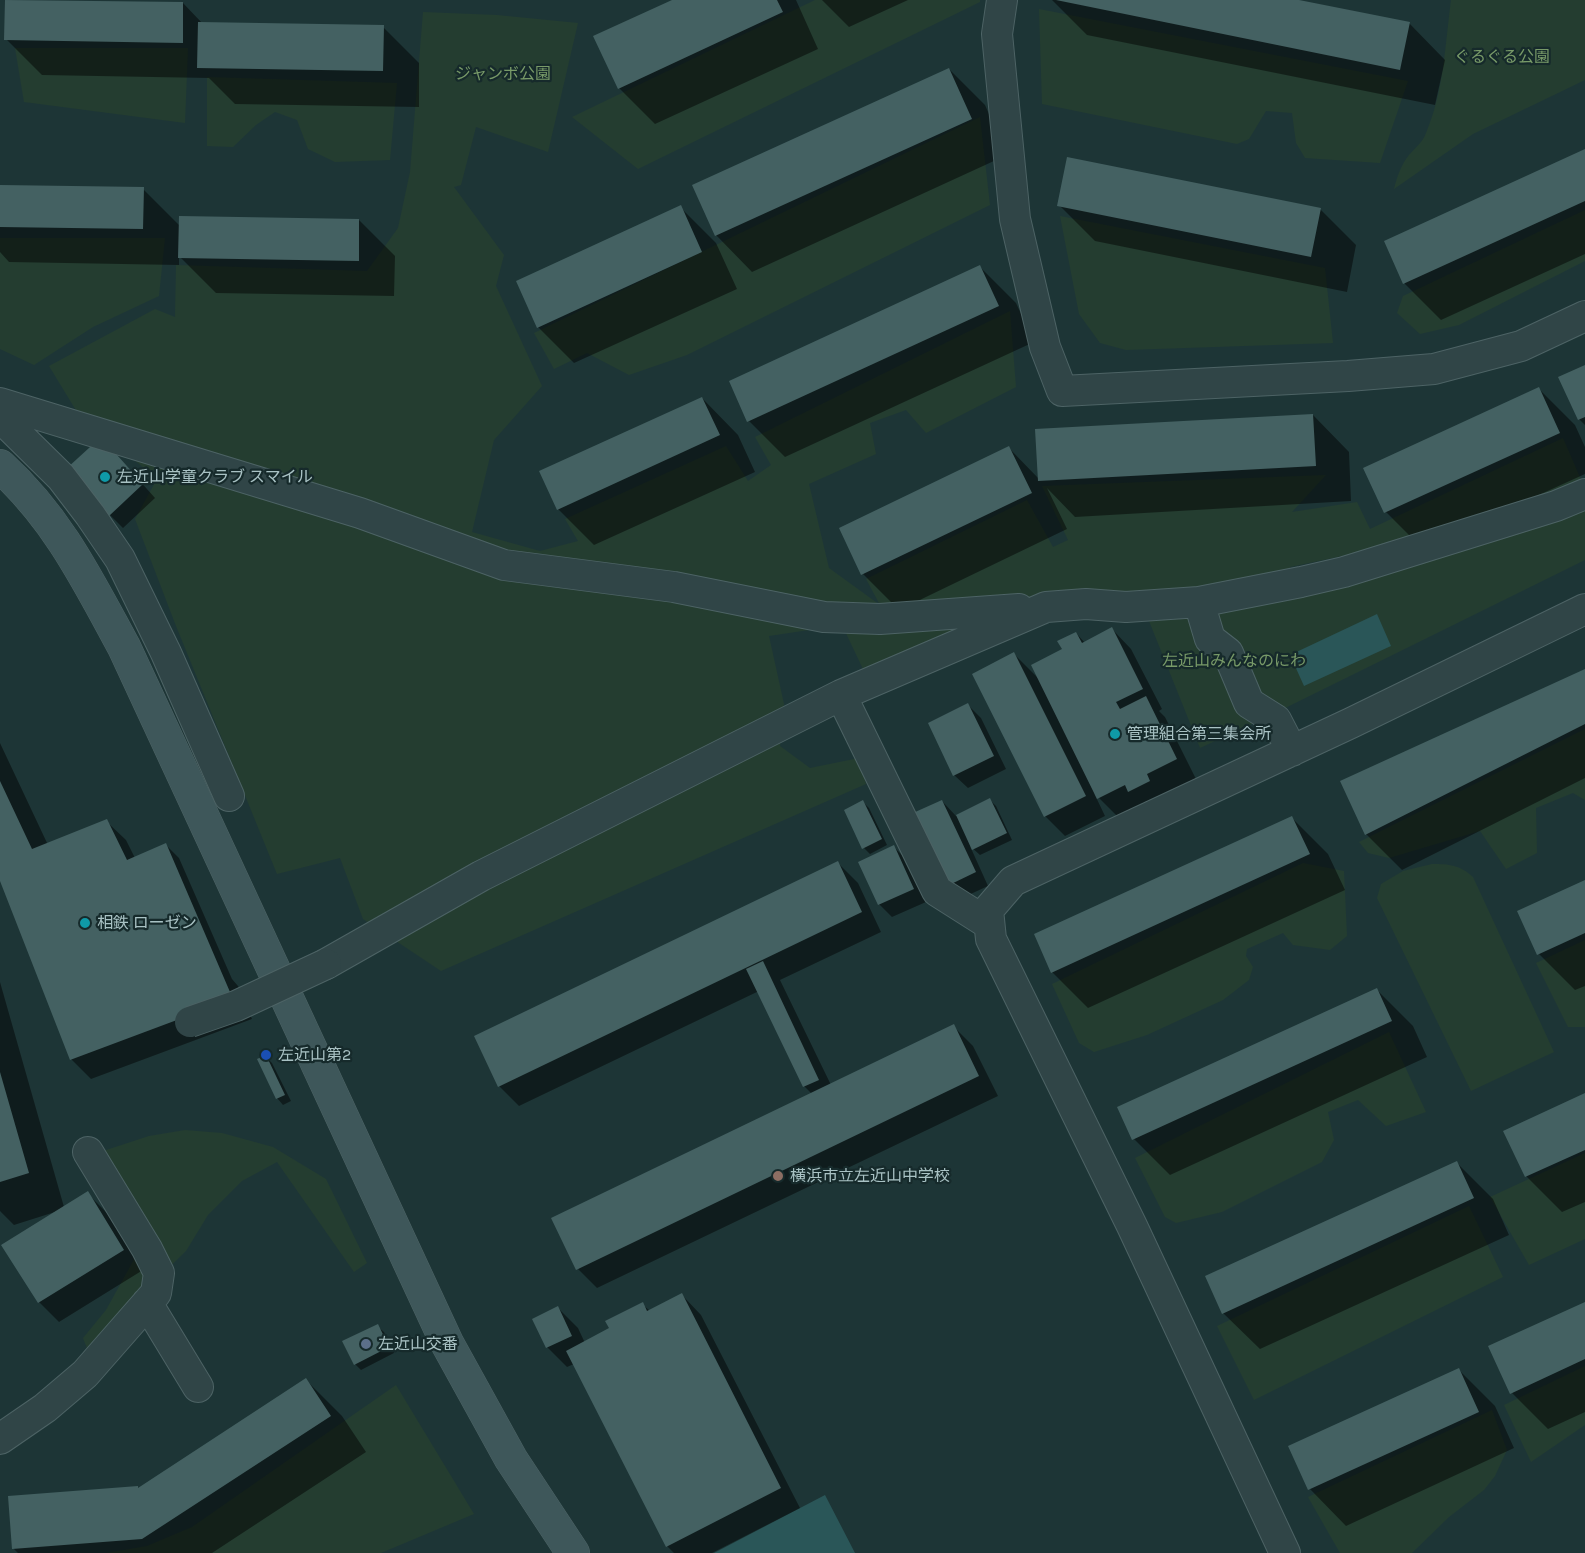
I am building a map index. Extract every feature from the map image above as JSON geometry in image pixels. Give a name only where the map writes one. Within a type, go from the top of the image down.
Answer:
[{"type":"street","points":[[1002,0],[997,34],[1015,219],[1045,347],[1062,391],[1348,376],[1434,369],[1521,346],[1585,316]]},
{"type":"street","points":[[0,403],[360,513],[504,565],[674,586],[824,617],[880,619],[1086,604],[1126,607],[1199,602],[1344,572],[1585,495]]},
{"type":"street","points":[[0,417],[61,477],[120,560],[166,653],[229,796]]},
{"type":"street","points":[[0,466],[24,488],[48,517],[70,550],[124,647],[447,1343],[511,1458],[573,1553]]},
{"type":"street","points":[[1199,602],[1210,639],[1228,653],[1249,703],[1276,720],[1292,751]]},
{"type":"street","points":[[190,1022],[236,1006],[326,964],[481,876],[841,695],[1046,607]]},
{"type":"street","points":[[1285,1553],[1132,1226],[991,939],[988,910],[1013,881],[1292,751],[1585,609]]},
{"type":"street","points":[[841,695],[937,891],[989,924]]},
{"type":"street","points":[[2,1453],[45,1408],[85,1374],[156,1293],[159,1273],[88,1152]]},
{"type":"street","points":[[147,1303],[198,1387]]},
{"type":"green space","points":[[815,0],[980,0],[980,2],[638,169],[572,117]]},
{"type":"green space","name":"ぐるぐる公園","points":[[1451,0],[1585,0],[1585,80],[1473,134],[1394,189],[1404,163],[1426,133],[1437,101]]},
{"type":"green space","points":[[1039,9],[1408,81],[1380,163],[1305,158],[1296,143],[1292,113],[1266,111],[1249,139],[1237,144],[1042,104]]},
{"type":"green space","points":[[423,12],[497,15],[578,23],[548,152],[476,127],[461,185],[454,187],[504,255],[496,286],[542,386],[494,440],[472,532],[540,551],[578,541],[565,519],[726,446],[748,481],[771,465],[755,437],[1010,311],[1016,387],[926,433],[906,410],[870,423],[876,454],[809,484],[829,568],[880,605],[866,579],[1027,500],[1053,547],[1068,540],[1042,486],[1326,475],[1292,512],[1357,502],[1370,529],[1563,438],[1582,482],[1376,549],[1290,567],[1293,583],[1585,495],[1585,560],[1200,748],[1143,606],[957,632],[863,669],[842,625],[769,636],[784,704],[780,746],[810,768],[859,758],[866,784],[441,971],[363,919],[340,858],[277,874],[135,519],[157,479],[77,412],[49,366],[155,309],[175,317],[176,265],[367,271],[398,228],[410,172]]},
{"type":"green space","points":[[15,48],[188,48],[185,123],[24,102]]},
{"type":"green space","points":[[207,77],[397,83],[390,160],[335,162],[308,149],[297,120],[275,112],[256,125],[233,147],[207,146]]},
{"type":"green space","points":[[980,117],[990,205],[687,355],[629,375],[587,353],[554,369],[534,333]]},
{"type":"green space","points":[[1585,210],[1585,261],[1459,325],[1420,334],[1397,313],[1403,296]]},
{"type":"green space","points":[[1060,216],[1325,268],[1333,343],[1126,350],[1100,343],[1079,314]]},
{"type":"green space","points":[[0,238],[165,238],[159,296],[93,327],[34,365],[0,349]]},
{"type":"green space","points":[[1585,729],[1585,800],[1573,793],[1536,808],[1537,853],[1506,869],[1480,831],[1389,858],[1368,853],[1359,842]]},
{"type":"green space","points":[[1303,863],[1344,871],[1347,936],[1330,950],[1293,945],[1283,933],[1247,949],[1246,956],[1253,967],[1249,980],[1223,1000],[1147,1035],[1094,1052],[1079,1043],[1052,984]]},
{"type":"green space","points":[[1432,864],[1454,866],[1473,877],[1554,1052],[1471,1091],[1377,898],[1381,884],[1403,871]]},
{"type":"green space","points":[[1585,940],[1585,1027],[1568,1027],[1536,963]]},
{"type":"green space","points":[[1389,1032],[1426,1112],[1386,1126],[1358,1100],[1328,1112],[1334,1140],[1322,1162],[1222,1212],[1176,1223],[1165,1217],[1135,1158]]},
{"type":"green space","points":[[185,1130],[222,1133],[273,1147],[326,1179],[367,1263],[354,1272],[277,1162],[242,1181],[208,1215],[186,1251],[143,1293],[90,1356],[83,1338],[106,1310],[137,1254],[97,1153],[149,1136]]},
{"type":"green space","points":[[1585,1153],[1585,1239],[1529,1265],[1490,1197]]},
{"type":"green space","points":[[1469,1206],[1503,1277],[1254,1400],[1217,1326]]},
{"type":"green space","points":[[1585,1366],[1585,1425],[1531,1462],[1504,1405]]},
{"type":"green space","points":[[396,1385],[474,1514],[381,1553],[106,1553],[147,1546],[192,1527]]},
{"type":"green space","points":[[1492,1410],[1507,1450],[1495,1476],[1484,1490],[1449,1517],[1412,1553],[1340,1553],[1308,1497]]},
{"type":"water","points":[[1377,614],[1391,646],[1304,686],[1290,655]]},
{"type":"water","points":[[825,1495],[855,1553],[714,1553]]},
{"type":"building","points":[[5,0],[183,2],[183,43],[4,40]]},
{"type":"building","points":[[672,0],[777,0],[783,12],[618,89],[593,36]]},
{"type":"building","points":[[1056,0],[1299,0],[1410,22],[1400,70]]},
{"type":"building","points":[[198,22],[384,25],[383,71],[197,68]]},
{"type":"building","points":[[949,68],[972,119],[715,236],[692,185]]},
{"type":"building","points":[[1585,149],[1585,201],[1403,284],[1384,241]]},
{"type":"building","points":[[1067,157],[1321,208],[1311,257],[1057,206]]},
{"type":"building","points":[[0,185],[144,187],[143,229],[0,227]]},
{"type":"building","points":[[681,205],[702,252],[537,328],[516,281]]},
{"type":"building","points":[[179,216],[359,219],[359,261],[178,258]]},
{"type":"building","points":[[980,265],[999,306],[747,422],[729,381]]},
{"type":"building","points":[[1585,365],[1585,417],[1578,420],[1558,377]]},
{"type":"building","points":[[1539,387],[1560,433],[1384,513],[1363,468]]},
{"type":"building","points":[[702,397],[720,435],[557,510],[539,471]]},
{"type":"building","points":[[1313,414],[1316,466],[1038,481],[1035,429]]},
{"type":"building","name":"左近山学童クラブ スマイル","points":[[101,437],[143,484],[109,516],[66,469]]},
{"type":"building","points":[[1009,446],[1032,493],[861,575],[839,528]]},
{"type":"building","name":"管理組合第三集会所","points":[[1112,627],[1143,689],[1116,702],[1120,709],[1146,696],[1177,759],[1147,774],[1150,781],[1128,792],[1125,785],[1097,799],[1031,665],[1062,649],[1057,641],[1076,632],[1082,643]]},
{"type":"building","points":[[1014,652],[1086,796],[1044,817],[972,674]]},
{"type":"building","points":[[1585,669],[1585,724],[1365,835],[1340,781]]},
{"type":"building","points":[[968,703],[994,756],[953,776],[928,723]]},
{"type":"building","name":"相鉄 ローゼン","points":[[0,781],[32,849],[107,819],[127,860],[166,843],[233,999],[70,1060],[0,881]]},
{"type":"building","points":[[990,798],[1007,833],[972,850],[956,815]]},
{"type":"building","points":[[863,800],[882,839],[862,849],[844,810]]},
{"type":"building","points":[[942,800],[976,872],[947,886],[913,813]]},
{"type":"building","points":[[1292,816],[1310,854],[1051,973],[1034,934]]},
{"type":"building","points":[[894,845],[914,889],[878,905],[858,862]]},
{"type":"building","points":[[838,861],[862,912],[498,1087],[474,1036]]},
{"type":"building","points":[[1585,880],[1585,933],[1537,955],[1517,911]]},
{"type":"building","points":[[763,961],[819,1080],[803,1087],[746,969]]},
{"type":"building","points":[[1377,988],[1392,1021],[1132,1140],[1117,1107]]},
{"type":"building","points":[[954,1024],[979,1076],[576,1270],[551,1218]]},
{"type":"building","points":[[266,1055],[285,1095],[276,1099],[257,1059]]},
{"type":"building","points":[[0,1072],[29,1173],[0,1182]]},
{"type":"building","points":[[1585,1093],[1585,1150],[1525,1177],[1503,1131]]},
{"type":"building","points":[[1457,1161],[1474,1198],[1222,1314],[1205,1276]]},
{"type":"building","points":[[88,1191],[124,1250],[38,1303],[1,1245]]},
{"type":"building","points":[[682,1293],[781,1488],[666,1547],[566,1351],[609,1328],[605,1321],[643,1302],[647,1311]]},
{"type":"building","points":[[1585,1302],[1585,1359],[1510,1394],[1488,1346]]},
{"type":"building","points":[[558,1306],[572,1336],[546,1348],[532,1319]]},
{"type":"building","name":"左近山交番","points":[[378,1324],[389,1347],[354,1365],[342,1341]]},
{"type":"building","points":[[1459,1368],[1479,1412],[1308,1490],[1288,1446]]},
{"type":"building","points":[[306,1378],[331,1416],[142,1539],[12,1549],[8,1496],[138,1486],[138,1488]]},
{"type":"place","name":"左近山学童クラブ スマイル","points":[[105,477]]},
{"type":"place","name":"管理組合第三集会所","points":[[1115,734]]},
{"type":"place","name":"相鉄 ローゼン","points":[[85,923]]},
{"type":"place","name":"左近山第2","points":[[266,1055]]},
{"type":"place","name":"横浜市立左近山中学校","points":[[778,1176]]},
{"type":"place","name":"左近山交番","points":[[366,1344]]},
{"type":"park label","name":"ジャンボ公園","points":[[503,74]]},
{"type":"park label","name":"左近山みんなのにわ","points":[[1234,661]]}]
